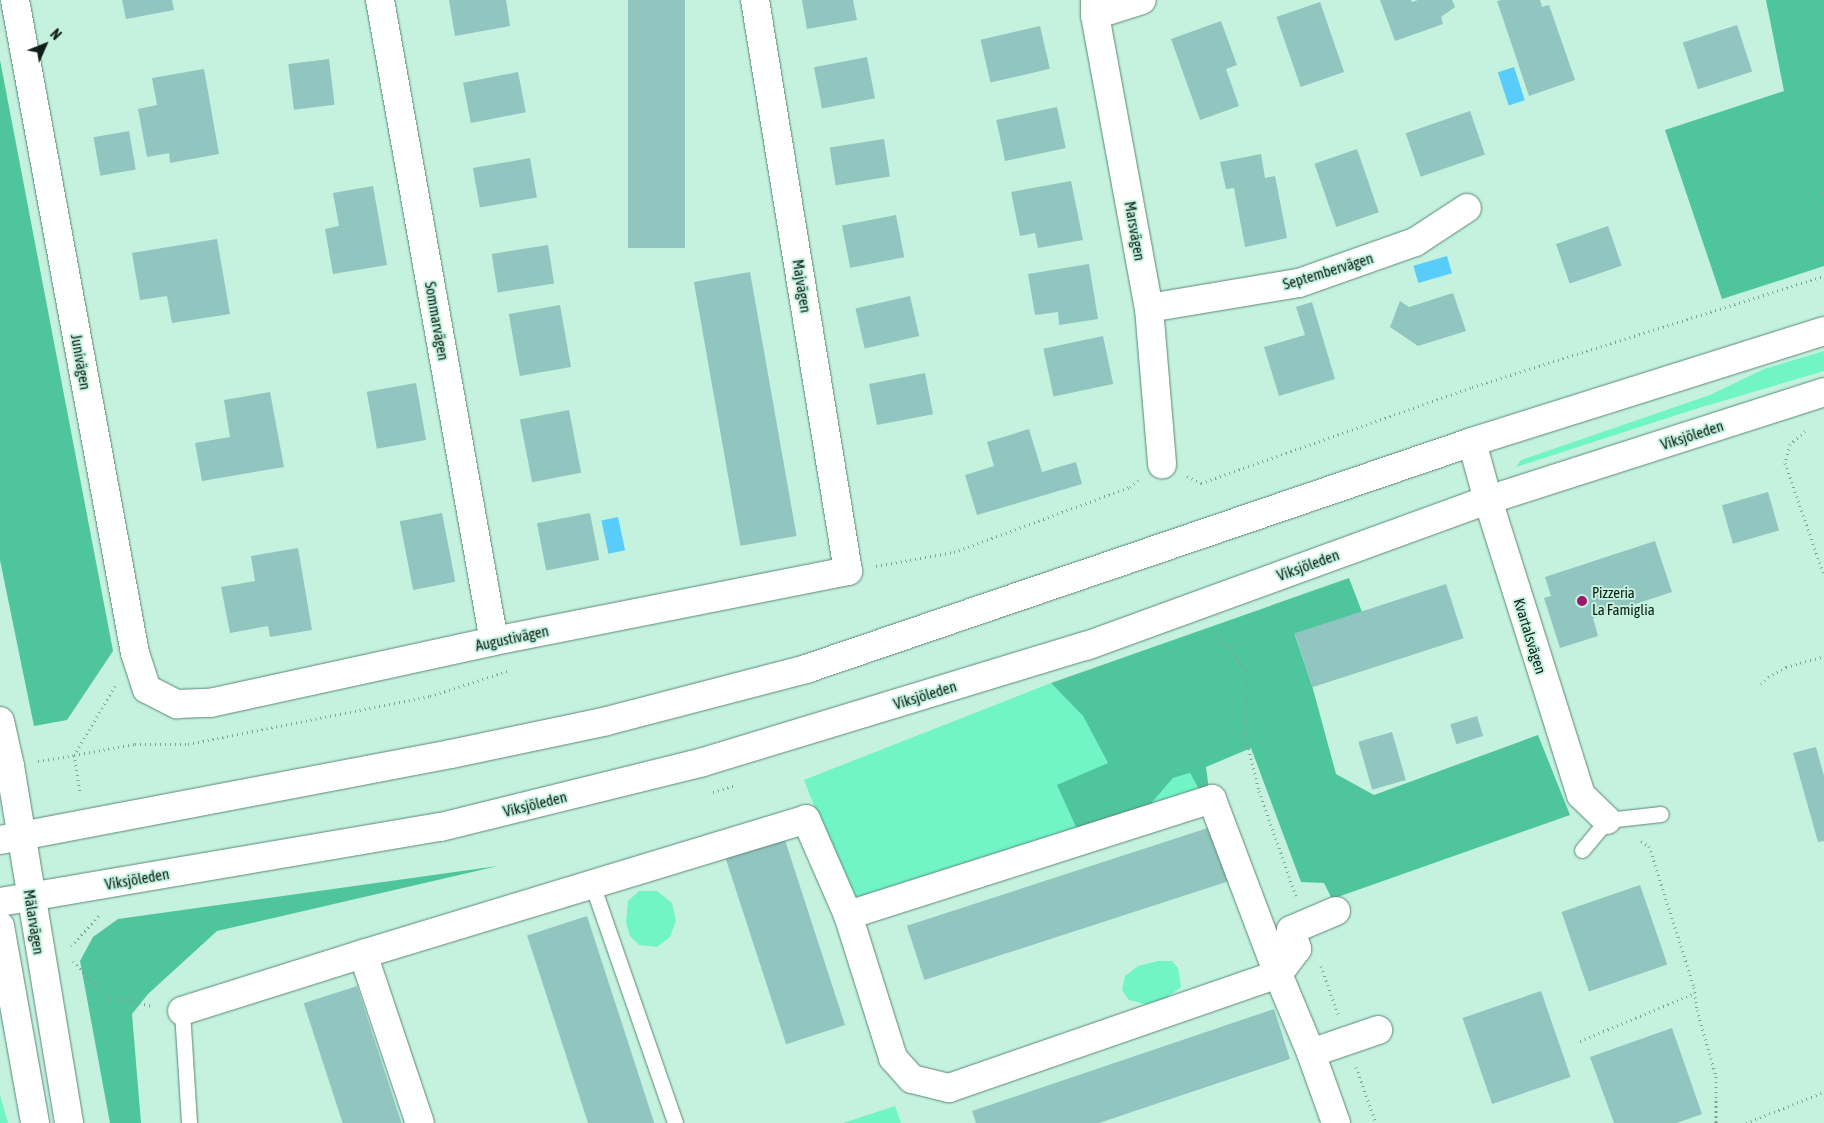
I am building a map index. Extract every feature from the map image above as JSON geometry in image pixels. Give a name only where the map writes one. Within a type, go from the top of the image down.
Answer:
[{"type":"street","name":"Junivägen","points":[[15,0],[135,653],[147,689],[177,704]]},
{"type":"street","name":"Sommarvägen","points":[[380,0],[494,641]]},
{"type":"street","name":"Majvägen","points":[[755,0],[848,571]]},
{"type":"street","points":[[1095,8],[1142,0]]},
{"type":"street","name":"Marsvägen","points":[[1095,8],[1149,308],[1162,464]]},
{"type":"street","name":"Septembervägen","points":[[1149,308],[1299,283],[1416,242],[1467,208]]},
{"type":"street","points":[[10,838],[123,818],[607,721],[806,669],[1472,442],[1824,331]]},
{"type":"street","name":"Viksjöleden","points":[[0,902],[441,827],[703,762],[1086,646],[1488,500],[1824,392]]},
{"type":"street","name":"Kvartalsvägen","points":[[1472,442],[1488,500],[1580,795],[1607,820]]},
{"type":"street","name":"Augustivägen","points":[[177,704],[210,703],[494,641],[848,571]]},
{"type":"street","name":"Mälarvägen","points":[[0,721],[10,766],[10,838],[30,897],[69,1123]]},
{"type":"street","points":[[848,915],[1212,799],[1278,974],[1311,1052],[1336,1123]]},
{"type":"street","points":[[182,1012],[363,954],[806,819],[848,915],[892,1058],[912,1079],[949,1088],[1278,974],[1297,949],[1291,930],[1336,911]]},
{"type":"street","points":[[0,926],[35,1123]]},
{"type":"street","points":[[363,954],[420,1123]]},
{"type":"street","points":[[1311,1052],[1378,1030]]},
{"type":"lane","points":[[1582,850],[1607,820],[1660,814]]},
{"type":"lane","points":[[592,884],[675,1123]]},
{"type":"lane","points":[[182,1012],[189,1123]]},
{"type":"path","points":[[1824,187],[1822,195],[1824,197]]},
{"type":"path","points":[[848,571],[954,552],[1130,487],[1162,464],[1201,483],[1472,387],[1824,276]]},
{"type":"path","points":[[1808,429],[1790,444],[1785,463],[1817,550],[1824,575]]},
{"type":"path","points":[[1817,550],[1824,548]]},
{"type":"path","points":[[1761,684],[1786,666],[1824,656]]},
{"type":"path","points":[[1607,820],[1649,846],[1695,993],[1697,1010],[1716,1076],[1716,1123]]},
{"type":"path","points":[[73,961],[105,996],[182,1012]]},
{"type":"path","points":[[1580,1041],[1695,993]]},
{"type":"path","points":[[1746,1123],[1824,1092]]},
{"type":"green space","points":[[1766,0],[1824,0],[1824,266],[1722,299],[1665,130],[1784,91]]},
{"type":"green space","points":[[0,60],[113,651],[67,720],[34,726],[0,560]]},
{"type":"green space","points":[[1824,351],[1824,371],[1692,410],[1516,467],[1521,460],[1710,395],[1764,369]]},
{"type":"green space","points":[[1349,578],[1362,612],[1295,635],[1313,689],[1336,774],[1374,795],[1538,735],[1570,815],[1332,899],[1324,883],[1301,882],[1251,748],[1206,767],[1209,790],[1201,793],[1190,773],[1173,778],[1148,807],[1077,829],[1057,785],[1108,763],[1083,716],[1051,683]]},
{"type":"green space","points":[[1051,683],[1083,716],[1108,763],[1148,807],[1173,778],[1190,773],[1201,793],[855,910],[804,780]]},
{"type":"green space","points":[[498,866],[217,931],[148,994],[132,1014],[141,1123],[110,1123],[80,961],[93,937],[118,919]]},
{"type":"green space","points":[[639,891],[657,891],[672,903],[676,921],[670,937],[657,947],[639,945],[630,936],[626,923],[628,901]]},
{"type":"green space","points":[[1158,961],[1172,961],[1178,968],[1181,987],[1162,1001],[1148,1005],[1129,1000],[1122,990],[1125,976],[1138,966]]},
{"type":"green space","points":[[0,1095],[8,1123],[0,1123]]},
{"type":"green space","points":[[895,1106],[901,1123],[843,1123]]},
{"type":"water","points":[[1514,67],[1525,100],[1509,106],[1498,72]]},
{"type":"water","points":[[1447,256],[1452,273],[1418,283],[1413,266]]},
{"type":"water","points":[[618,517],[625,550],[608,554],[601,521]]},
{"type":"building","points":[[122,0],[172,0],[174,10],[126,19]]},
{"type":"building","points":[[449,0],[506,0],[510,26],[455,36]]},
{"type":"building","points":[[628,0],[685,0],[685,248],[628,248]]},
{"type":"building","points":[[802,0],[853,0],[857,20],[807,29]]},
{"type":"building","points":[[1380,0],[1411,0],[1412,2],[1418,0],[1452,0],[1455,7],[1441,17],[1443,24],[1395,41]]},
{"type":"building","points":[[1540,0],[1542,7],[1549,5],[1575,80],[1529,96],[1497,1]]},
{"type":"building","points":[[1320,2],[1344,72],[1301,87],[1277,17]]},
{"type":"building","points":[[1221,21],[1237,65],[1226,69],[1239,106],[1200,120],[1171,39]]},
{"type":"building","points":[[1737,25],[1752,72],[1698,89],[1683,43]]},
{"type":"building","points":[[1040,26],[1050,69],[990,83],[981,40]]},
{"type":"building","points":[[867,57],[875,98],[822,109],[814,67]]},
{"type":"building","points":[[329,59],[335,105],[294,110],[288,64]]},
{"type":"building","points":[[204,69],[219,154],[170,163],[169,153],[147,157],[138,109],[157,105],[152,78]]},
{"type":"building","points":[[518,72],[526,112],[471,123],[463,83]]},
{"type":"building","points":[[1057,107],[1066,148],[1005,161],[996,120]]},
{"type":"building","points":[[1470,111],[1485,154],[1421,177],[1406,133]]},
{"type":"building","points":[[129,131],[136,169],[100,176],[94,137]]},
{"type":"building","points":[[884,139],[890,177],[836,185],[830,148]]},
{"type":"building","points":[[1357,149],[1379,212],[1336,227],[1314,164]]},
{"type":"building","points":[[1261,154],[1265,178],[1275,176],[1287,238],[1245,247],[1234,188],[1226,189],[1220,162]]},
{"type":"building","points":[[530,158],[537,197],[480,207],[473,168]]},
{"type":"building","points":[[1071,181],[1083,240],[1038,248],[1035,233],[1020,236],[1011,192]]},
{"type":"building","points":[[373,186],[387,265],[333,274],[325,229],[339,226],[333,193]]},
{"type":"building","points":[[896,215],[904,257],[850,268],[842,225]]},
{"type":"building","points":[[1608,226],[1622,266],[1570,284],[1556,244]]},
{"type":"building","points":[[217,239],[230,314],[172,323],[167,296],[140,300],[132,253]]},
{"type":"building","points":[[548,245],[554,284],[498,292],[492,254]]},
{"type":"building","points":[[1089,264],[1098,319],[1059,325],[1058,312],[1035,315],[1028,274]]},
{"type":"building","points":[[750,272],[797,536],[740,546],[694,282]]},
{"type":"building","points":[[1453,293],[1466,331],[1418,346],[1390,327],[1400,301],[1409,307]]},
{"type":"building","points":[[910,296],[919,336],[865,349],[855,309]]},
{"type":"building","points":[[1312,302],[1335,379],[1279,396],[1264,347],[1305,335],[1296,307]]},
{"type":"building","points":[[560,305],[571,367],[520,376],[509,314]]},
{"type":"building","points":[[1103,336],[1113,384],[1054,397],[1043,349]]},
{"type":"building","points":[[925,373],[933,414],[877,425],[869,384]]},
{"type":"building","points":[[416,383],[426,440],[377,449],[367,392]]},
{"type":"building","points":[[270,392],[284,467],[202,481],[195,443],[230,437],[224,400]]},
{"type":"building","points":[[569,410],[581,473],[532,482],[520,420]]},
{"type":"building","points":[[1029,429],[1042,472],[1076,462],[1082,484],[977,515],[965,475],[994,466],[987,442]]},
{"type":"building","points":[[1768,492],[1779,530],[1733,544],[1722,505]]},
{"type":"building","points":[[442,513],[455,582],[413,590],[400,521]]},
{"type":"building","points":[[590,513],[599,560],[546,570],[537,523]]},
{"type":"building","points":[[1655,541],[1672,592],[1593,618],[1598,636],[1560,648],[1544,598],[1551,596],[1545,577]]},
{"type":"building","points":[[298,548],[312,630],[270,637],[268,626],[230,633],[221,587],[255,581],[251,556]]},
{"type":"building","points":[[1446,584],[1464,638],[1312,687],[1295,633]]},
{"type":"building","points":[[1477,716],[1483,736],[1456,744],[1450,724]]},
{"type":"building","points":[[1392,732],[1406,780],[1372,790],[1358,742]]},
{"type":"building","points":[[1816,747],[1824,776],[1824,841],[1818,842],[1793,753]]},
{"type":"building","points":[[1214,826],[1232,880],[924,980],[907,926]]},
{"type":"building","points":[[782,831],[845,1025],[786,1044],[723,850]]},
{"type":"building","points":[[1640,885],[1667,964],[1589,991],[1562,912]]},
{"type":"building","points":[[587,916],[654,1123],[588,1123],[527,935]]},
{"type":"building","points":[[357,986],[401,1123],[343,1123],[304,1003]]},
{"type":"building","points":[[1541,991],[1571,1077],[1492,1104],[1463,1018]]},
{"type":"building","points":[[1274,1009],[1290,1059],[1099,1123],[976,1123],[972,1111]]},
{"type":"building","points":[[1672,1028],[1702,1114],[1677,1123],[1614,1123],[1590,1057]]},
{"type":"place","name":"Pizzeria La Famiglia","points":[[1582,601]]}]
